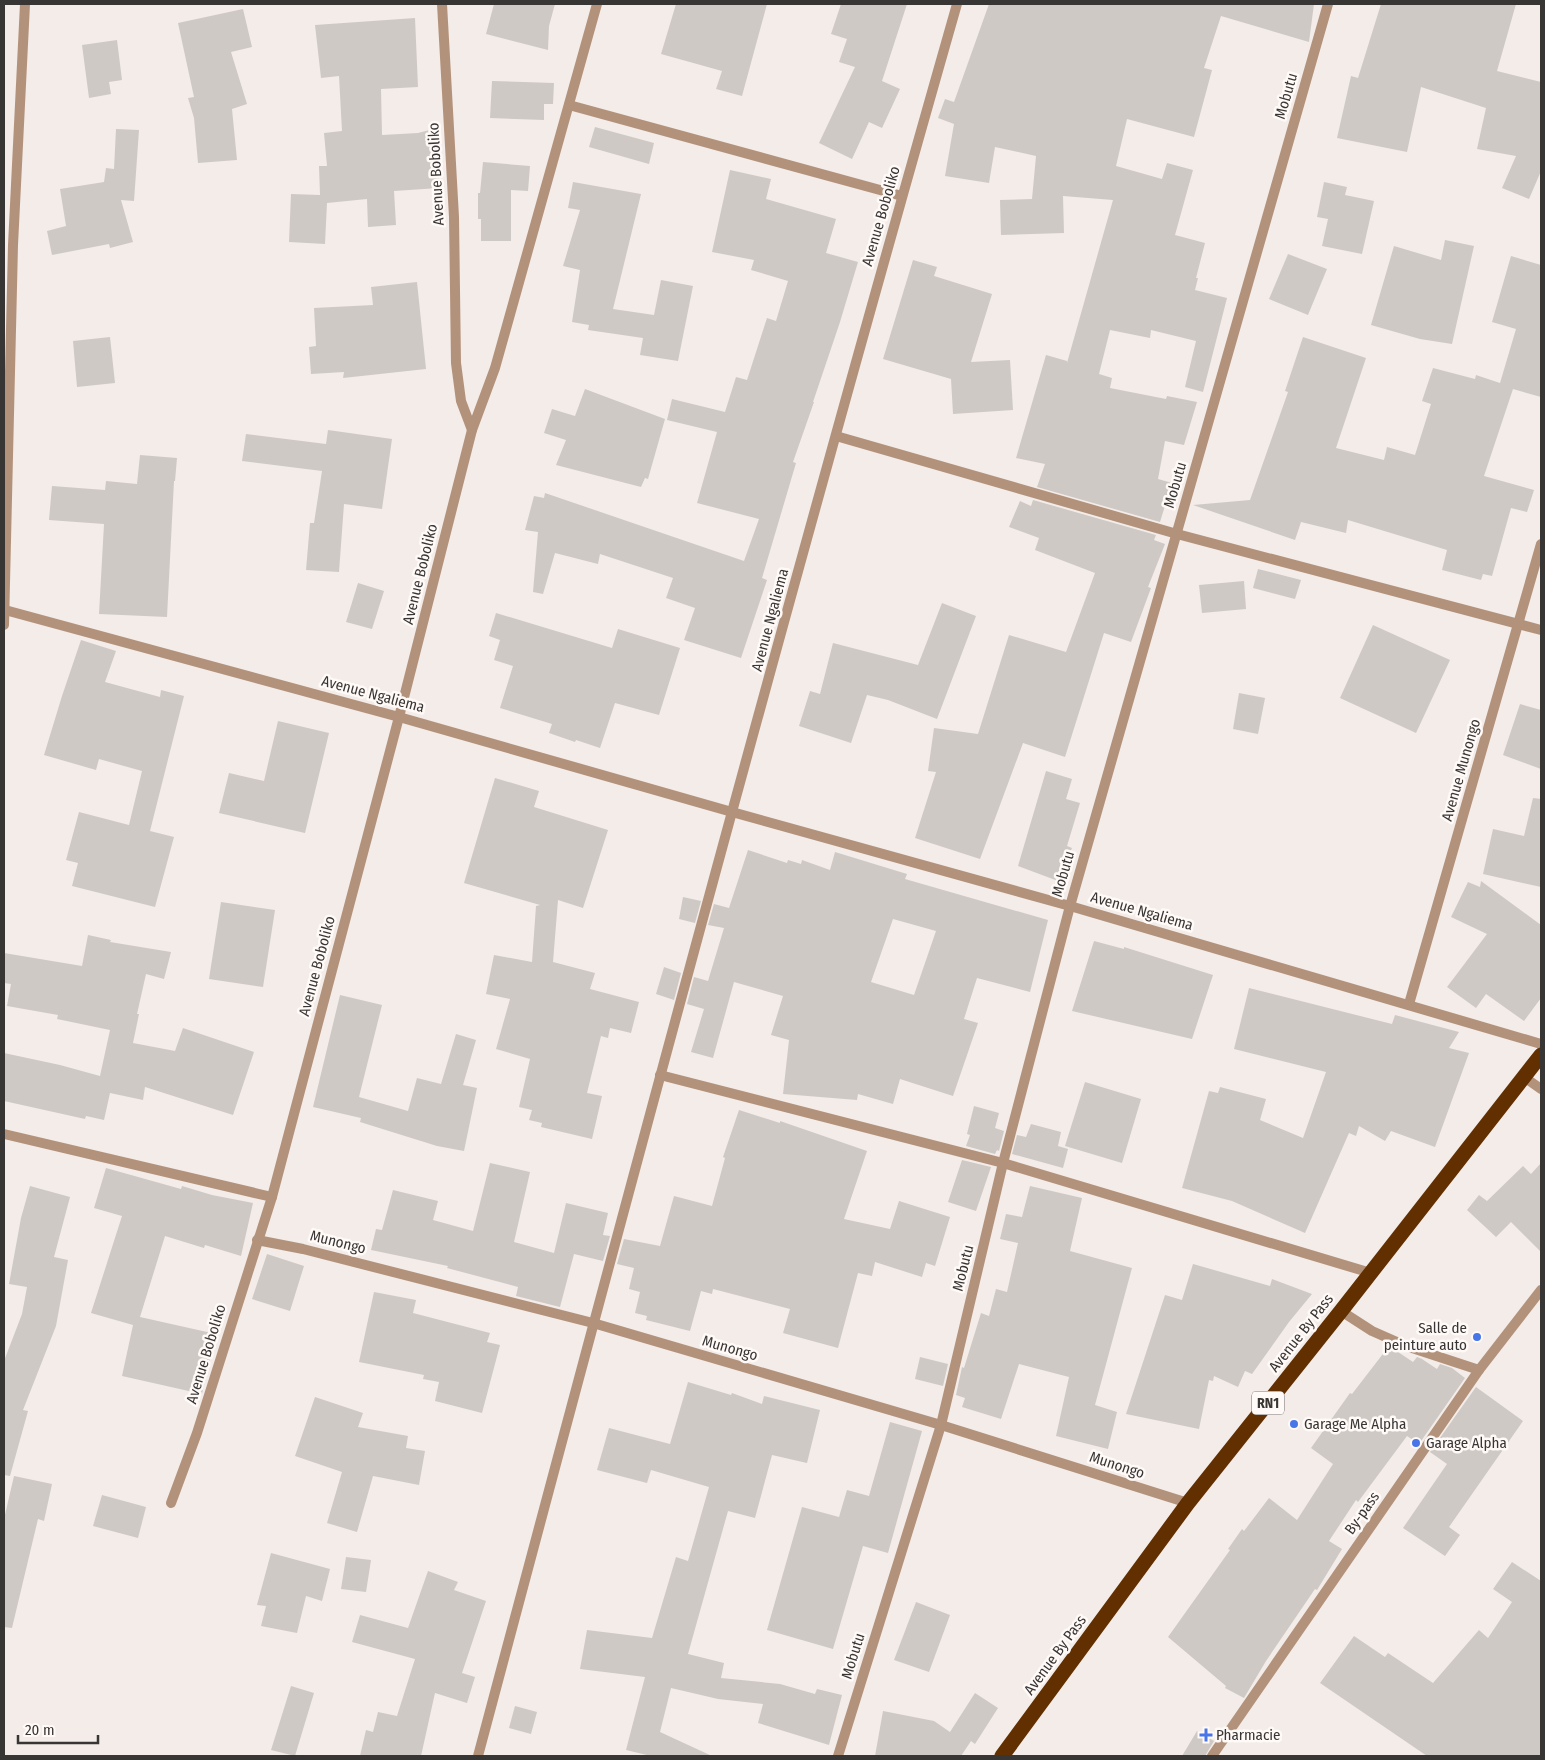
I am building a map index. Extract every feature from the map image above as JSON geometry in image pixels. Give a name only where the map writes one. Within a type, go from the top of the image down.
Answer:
[{"type":"highway","name":"Avenue By Pass","points":[[1002,1756],[1188,1504],[1541,1055]]},
{"type":"street","points":[[4,624],[13,245],[25,4]]},
{"type":"street","name":"Avenue Boboliko","points":[[442,4],[454,217],[456,364],[461,402],[472,430]]},
{"type":"street","name":"Avenue Boboliko","points":[[171,1503],[197,1433],[272,1197],[399,717],[472,430],[495,368],[597,4]]},
{"type":"street","name":"Avenue Boboliko","points":[[836,436],[957,4]]},
{"type":"street","name":"Mobutu","points":[[838,1756],[940,1425],[1004,1162],[1070,906],[1328,4]]},
{"type":"street","points":[[569,105],[902,196]]},
{"type":"street","points":[[836,436],[1177,534],[1541,630]]},
{"type":"street","name":"Avenue Ngaliema","points":[[732,812],[836,436]]},
{"type":"street","name":"Avenue Munongo","points":[[1409,1004],[1541,544]]},
{"type":"street","name":"Avenue Ngaliema","points":[[5,610],[399,717],[1070,906],[1541,1044]]},
{"type":"street","points":[[478,1756],[732,812]]},
{"type":"street","points":[[660,1075],[1004,1162],[1372,1272]]},
{"type":"street","points":[[1524,1077],[1541,1089]]},
{"type":"street","points":[[4,1134],[272,1197]]},
{"type":"street","name":"Munongo","points":[[257,1240],[303,1248],[593,1323],[940,1425],[1188,1504]]},
{"type":"street","name":"By-pass","points":[[1212,1756],[1479,1370],[1541,1290]]},
{"type":"street","points":[[1341,1311],[1372,1330],[1406,1346],[1479,1370]]},
{"type":"building","points":[[494,4],[555,4],[549,26],[548,50],[486,34]]},
{"type":"building","points":[[676,4],[767,4],[742,96],[716,89],[722,71],[661,54]]},
{"type":"building","points":[[841,4],[907,4],[882,81],[900,89],[882,128],[869,122],[852,159],[819,143],[855,67],[839,62],[847,39],[831,34]]},
{"type":"building","points":[[989,4],[1314,4],[1309,42],[1221,16],[1204,68],[1212,70],[1194,137],[1127,119],[1116,166],[1162,179],[1167,163],[1193,170],[1175,235],[1205,243],[1196,278],[1198,278],[1195,290],[1227,298],[1203,392],[1185,387],[1196,341],[1151,330],[1150,338],[1110,330],[1099,374],[1112,378],[1110,388],[1166,399],[1167,396],[1197,402],[1184,445],[1165,441],[1158,479],[1172,483],[1160,522],[1037,487],[1045,464],[1016,458],[1046,355],[1067,361],[1067,363],[1113,200],[1063,196],[1064,233],[1001,235],[1000,200],[1032,199],[1036,156],[995,147],[989,183],[945,176],[954,124],[938,118],[945,99],[954,102]]},
{"type":"building","points":[[1381,4],[1516,4],[1497,71],[1541,82],[1541,171],[1529,199],[1502,188],[1516,156],[1477,149],[1486,108],[1421,87],[1407,152],[1337,138],[1351,76],[1358,78]]},
{"type":"building","points":[[243,9],[252,47],[231,52],[247,104],[232,109],[237,160],[198,163],[194,118],[188,98],[194,97],[178,23]]},
{"type":"building","points":[[415,18],[418,87],[381,89],[382,135],[418,133],[437,128],[439,188],[394,191],[396,225],[368,227],[367,199],[327,203],[325,244],[289,242],[291,194],[320,195],[319,166],[327,166],[324,133],[342,131],[339,76],[321,78],[315,25]]},
{"type":"building","points":[[117,40],[122,80],[109,82],[111,94],[89,98],[82,45]]},
{"type":"building","points":[[492,81],[554,83],[553,104],[544,104],[544,120],[490,118]]},
{"type":"building","points":[[595,127],[654,143],[649,164],[589,147]]},
{"type":"building","points":[[116,129],[139,130],[134,201],[121,200],[133,242],[110,248],[109,244],[52,255],[47,231],[66,226],[60,189],[104,182],[106,168],[114,169]]},
{"type":"building","points":[[483,162],[530,166],[528,191],[511,190],[511,241],[481,241],[481,219],[478,219],[478,193],[480,193]]},
{"type":"building","points":[[730,170],[771,179],[766,199],[836,219],[826,253],[858,262],[793,462],[796,463],[762,578],[767,580],[741,658],[684,640],[695,608],[666,598],[673,578],[600,554],[598,564],[555,553],[543,594],[533,592],[538,532],[525,530],[534,496],[544,498],[545,493],[744,561],[759,519],[697,503],[717,432],[667,420],[672,399],[725,412],[736,377],[747,380],[767,318],[776,321],[788,281],[751,270],[754,260],[712,252]]},
{"type":"building","points":[[573,182],[641,194],[613,309],[654,315],[661,280],[693,286],[678,361],[640,355],[643,338],[588,330],[589,325],[572,322],[580,270],[563,266],[580,210],[568,208]]},
{"type":"building","points":[[1324,182],[1347,187],[1345,195],[1374,201],[1362,254],[1322,246],[1328,219],[1317,217]]},
{"type":"building","points":[[1445,240],[1474,246],[1452,344],[1420,339],[1371,325],[1394,246],[1441,260]]},
{"type":"building","points":[[1288,254],[1327,269],[1308,315],[1269,299]]},
{"type":"building","points":[[1511,256],[1541,265],[1541,397],[1513,389],[1484,476],[1534,490],[1527,512],[1511,508],[1492,576],[1483,574],[1481,580],[1442,570],[1447,550],[1348,520],[1346,533],[1301,522],[1295,540],[1193,505],[1250,500],[1288,392],[1285,391],[1303,337],[1366,358],[1336,448],[1384,460],[1387,447],[1415,455],[1431,404],[1422,401],[1433,368],[1475,379],[1476,375],[1500,383],[1516,329],[1492,322]]},
{"type":"building","points":[[913,260],[937,267],[934,276],[992,294],[971,362],[1010,360],[1013,410],[953,414],[951,379],[883,359]]},
{"type":"building","points":[[417,282],[426,369],[343,378],[344,372],[311,374],[309,347],[316,346],[314,308],[373,305],[371,287]]},
{"type":"building","points":[[110,337],[115,383],[77,387],[73,341]]},
{"type":"building","points":[[585,389],[665,419],[648,479],[645,478],[641,487],[556,465],[566,440],[544,433],[552,409],[575,416]]},
{"type":"building","points":[[328,430],[392,439],[382,509],[344,504],[339,572],[306,570],[310,523],[314,523],[322,471],[242,461],[246,434],[326,444]]},
{"type":"building","points":[[140,455],[177,458],[174,481],[167,617],[99,614],[104,524],[49,520],[52,486],[105,490],[106,481],[137,484]]},
{"type":"building","points":[[1033,500],[1156,535],[1154,540],[1165,544],[1148,587],[1151,588],[1131,642],[1104,633],[1065,757],[1023,743],[980,859],[915,838],[936,772],[928,771],[934,728],[978,734],[1009,635],[1066,652],[1095,573],[1035,550],[1039,538],[1009,527],[1020,501],[1031,506]]},
{"type":"building","points":[[1258,569],[1301,580],[1295,599],[1253,588]]},
{"type":"building","points":[[1244,581],[1246,609],[1202,613],[1199,585]]},
{"type":"building","points":[[358,583],[384,591],[372,629],[346,622]]},
{"type":"building","points":[[942,603],[976,616],[937,719],[888,700],[867,695],[851,743],[799,726],[810,691],[820,694],[833,643],[918,665]]},
{"type":"building","points":[[496,613],[612,648],[618,629],[680,648],[659,715],[615,703],[600,748],[549,733],[552,724],[500,708],[513,666],[494,660],[500,640],[489,636]]},
{"type":"building","points":[[1373,625],[1450,660],[1416,733],[1340,698]]},
{"type":"building","points":[[81,640],[116,651],[105,682],[160,697],[161,690],[184,696],[150,831],[174,837],[155,907],[72,886],[78,863],[66,860],[79,812],[129,825],[142,771],[99,759],[96,770],[44,755]]},
{"type":"building","points":[[1239,693],[1265,698],[1258,734],[1233,729]]},
{"type":"building","points":[[1520,704],[1541,710],[1541,769],[1503,755]]},
{"type":"building","points":[[278,721],[329,733],[305,833],[219,813],[229,773],[264,781]]},
{"type":"building","points":[[1046,771],[1072,779],[1066,799],[1080,803],[1067,846],[1072,848],[1058,881],[1018,866]]},
{"type":"building","points":[[495,778],[539,791],[534,807],[608,830],[583,908],[558,900],[553,962],[595,973],[590,989],[639,1002],[631,1033],[610,1028],[608,1038],[601,1036],[587,1093],[602,1096],[592,1139],[541,1127],[542,1123],[529,1120],[532,1110],[519,1107],[530,1059],[496,1049],[510,999],[486,994],[494,955],[532,962],[536,906],[540,905],[464,883]]},
{"type":"building","points":[[1533,798],[1541,799],[1541,887],[1483,874],[1493,829],[1524,836]]},
{"type":"building","points":[[748,850],[787,863],[788,860],[801,864],[802,860],[830,870],[835,852],[907,874],[905,879],[1048,920],[1030,992],[977,978],[964,1019],[978,1023],[953,1096],[900,1079],[893,1104],[858,1094],[857,1100],[783,1094],[789,1040],[771,1035],[783,996],[734,982],[713,1058],[691,1052],[704,1009],[687,1004],[694,977],[708,981],[724,928],[708,925],[714,904],[729,908]],"holes":[[[893,919],[936,931],[914,995],[871,982]]]},
{"type":"building","points":[[1481,881],[1541,925],[1541,998],[1524,1021],[1486,994],[1476,1008],[1447,987],[1487,934],[1451,917],[1468,882],[1480,887]]},
{"type":"building","points":[[683,897],[701,901],[695,923],[679,919]]},
{"type":"building","points":[[221,902],[275,910],[263,987],[209,979]]},
{"type":"building","points":[[88,935],[111,940],[110,942],[171,952],[164,979],[146,974],[133,1043],[175,1051],[183,1028],[254,1052],[233,1115],[145,1087],[143,1100],[110,1093],[104,1120],[86,1116],[85,1119],[4,1101],[4,1053],[100,1076],[110,1030],[57,1019],[58,1015],[7,1006],[11,984],[4,983],[4,953],[82,966]]},
{"type":"building","points":[[1094,941],[1124,949],[1124,947],[1213,975],[1192,1039],[1072,1011]]},
{"type":"building","points":[[664,967],[681,973],[674,1000],[656,994]]},
{"type":"building","points":[[1249,988],[1392,1024],[1395,1015],[1459,1032],[1449,1048],[1469,1053],[1435,1147],[1391,1131],[1385,1141],[1359,1126],[1356,1136],[1349,1133],[1305,1233],[1232,1201],[1182,1188],[1209,1091],[1218,1093],[1220,1087],[1266,1099],[1260,1120],[1303,1138],[1326,1072],[1234,1049]]},
{"type":"building","points":[[340,995],[382,1005],[359,1097],[408,1111],[417,1078],[441,1084],[456,1034],[476,1040],[463,1085],[477,1088],[464,1151],[437,1146],[360,1122],[361,1118],[313,1107]]},
{"type":"building","points":[[1085,1082],[1141,1099],[1122,1163],[1065,1146]]},
{"type":"building","points":[[974,1106],[999,1113],[995,1128],[1004,1131],[999,1151],[997,1150],[995,1154],[966,1146],[970,1135],[967,1134]]},
{"type":"building","points":[[739,1110],[780,1123],[780,1121],[867,1151],[844,1219],[890,1229],[899,1201],[950,1217],[935,1266],[926,1263],[922,1277],[875,1262],[872,1276],[858,1273],[838,1348],[783,1333],[790,1309],[713,1289],[712,1294],[701,1291],[690,1331],[646,1320],[647,1316],[635,1313],[640,1292],[629,1289],[634,1268],[617,1264],[624,1239],[660,1246],[674,1196],[712,1206],[725,1158],[723,1157]]},
{"type":"building","points":[[1031,1124],[1061,1132],[1058,1146],[1068,1149],[1063,1168],[1012,1154],[1017,1135],[1026,1137]]},
{"type":"building","points":[[962,1160],[991,1167],[976,1211],[948,1202]]},
{"type":"building","points":[[490,1163],[530,1172],[514,1242],[554,1253],[566,1203],[608,1213],[603,1235],[610,1236],[603,1261],[574,1254],[560,1307],[516,1296],[518,1287],[447,1268],[448,1266],[371,1250],[376,1229],[382,1230],[393,1190],[438,1201],[433,1220],[473,1231]]},
{"type":"building","points":[[1541,1163],[1541,1252],[1511,1222],[1496,1237],[1467,1210],[1479,1195],[1487,1201],[1523,1166],[1531,1174]]},
{"type":"building","points":[[106,1168],[181,1189],[182,1186],[212,1195],[253,1203],[241,1256],[205,1245],[204,1248],[165,1236],[140,1317],[216,1334],[202,1394],[122,1376],[133,1325],[91,1313],[122,1216],[94,1208]]},
{"type":"building","points":[[30,1186],[70,1197],[54,1257],[68,1260],[56,1326],[23,1410],[28,1411],[10,1476],[4,1475],[4,1361],[22,1314],[27,1287],[9,1284],[21,1218]]},
{"type":"building","points":[[1030,1186],[1082,1198],[1070,1251],[1132,1268],[1095,1405],[1117,1412],[1108,1449],[1056,1436],[1069,1377],[1019,1364],[1001,1419],[962,1407],[965,1398],[956,1395],[962,1367],[964,1368],[981,1313],[989,1316],[996,1289],[1007,1292],[1018,1243],[1000,1239],[1006,1214],[1022,1217]]},
{"type":"building","points":[[267,1254],[304,1266],[290,1311],[252,1299]]},
{"type":"building","points":[[1193,1264],[1270,1286],[1272,1279],[1312,1294],[1289,1322],[1252,1374],[1245,1371],[1238,1387],[1214,1376],[1213,1381],[1209,1380],[1199,1429],[1126,1414],[1165,1295],[1182,1300]]},
{"type":"building","points":[[374,1292],[416,1300],[413,1313],[490,1333],[487,1342],[500,1345],[482,1413],[435,1401],[439,1382],[423,1379],[424,1375],[359,1362]]},
{"type":"building","points":[[1389,1346],[1413,1362],[1417,1357],[1437,1369],[1440,1364],[1452,1368],[1465,1378],[1419,1444],[1407,1436],[1358,1502],[1356,1500],[1329,1541],[1342,1549],[1317,1590],[1315,1589],[1266,1661],[1244,1698],[1225,1688],[1226,1686],[1168,1637],[1230,1550],[1228,1549],[1242,1529],[1244,1531],[1269,1498],[1297,1520],[1333,1464],[1311,1448],[1350,1393],[1352,1394]]},
{"type":"building","points":[[920,1357],[948,1364],[943,1386],[915,1379]]},
{"type":"building","points":[[688,1382],[731,1395],[732,1393],[762,1404],[764,1396],[820,1410],[807,1463],[772,1455],[755,1518],[728,1511],[688,1654],[724,1663],[721,1678],[780,1684],[815,1694],[817,1689],[842,1695],[829,1745],[758,1723],[763,1704],[718,1699],[671,1688],[660,1732],[712,1756],[651,1756],[626,1750],[645,1677],[580,1669],[587,1630],[652,1638],[676,1557],[688,1561],[709,1487],[651,1470],[647,1483],[597,1470],[609,1428],[670,1444]]},
{"type":"building","points":[[1476,1387],[1523,1421],[1449,1527],[1460,1535],[1445,1556],[1403,1528],[1447,1464],[1430,1452]]},
{"type":"building","points":[[315,1397],[363,1413],[358,1427],[408,1436],[406,1448],[425,1451],[419,1485],[373,1476],[357,1532],[327,1523],[342,1472],[295,1456]]},
{"type":"building","points":[[890,1422],[922,1431],[888,1553],[863,1546],[833,1649],[767,1630],[802,1507],[839,1517],[847,1490],[869,1496]]},
{"type":"building","points":[[14,1476],[52,1484],[44,1521],[38,1519],[12,1628],[4,1627],[4,1519]]},
{"type":"building","points":[[102,1495],[146,1507],[138,1538],[93,1526]]},
{"type":"building","points":[[271,1553],[330,1569],[322,1601],[306,1596],[297,1633],[261,1626],[266,1606],[257,1605]]},
{"type":"building","points":[[346,1557],[371,1560],[366,1592],[341,1589]]},
{"type":"building","points":[[1512,1562],[1541,1581],[1541,1756],[1427,1756],[1320,1683],[1354,1636],[1385,1657],[1388,1653],[1433,1683],[1479,1630],[1488,1638],[1512,1602],[1493,1589]]},
{"type":"building","points":[[428,1571],[458,1582],[454,1590],[486,1601],[462,1673],[475,1677],[467,1703],[435,1693],[421,1756],[360,1756],[366,1730],[373,1732],[378,1712],[397,1716],[415,1659],[352,1642],[360,1615],[408,1628]]},
{"type":"building","points":[[916,1602],[950,1615],[929,1672],[894,1660]]},
{"type":"building","points":[[291,1686],[314,1693],[295,1756],[271,1750]]},
{"type":"building","points":[[975,1693],[998,1708],[975,1744],[971,1741],[961,1756],[875,1756],[883,1711],[934,1721],[950,1732]]},
{"type":"building","points":[[515,1706],[537,1712],[531,1734],[509,1728]]},
{"type":"building","points":[[1197,1731],[1214,1741],[1205,1756],[1182,1756]]},
{"type":"place","name":"Salle de peinture auto","points":[[1477,1337]]},
{"type":"place","name":"Garage Me Alpha","points":[[1294,1424]]},
{"type":"place","name":"Garage Alpha","points":[[1416,1443]]},
{"type":"place","name":"Pharmacie","points":[[1206,1735]]}]
